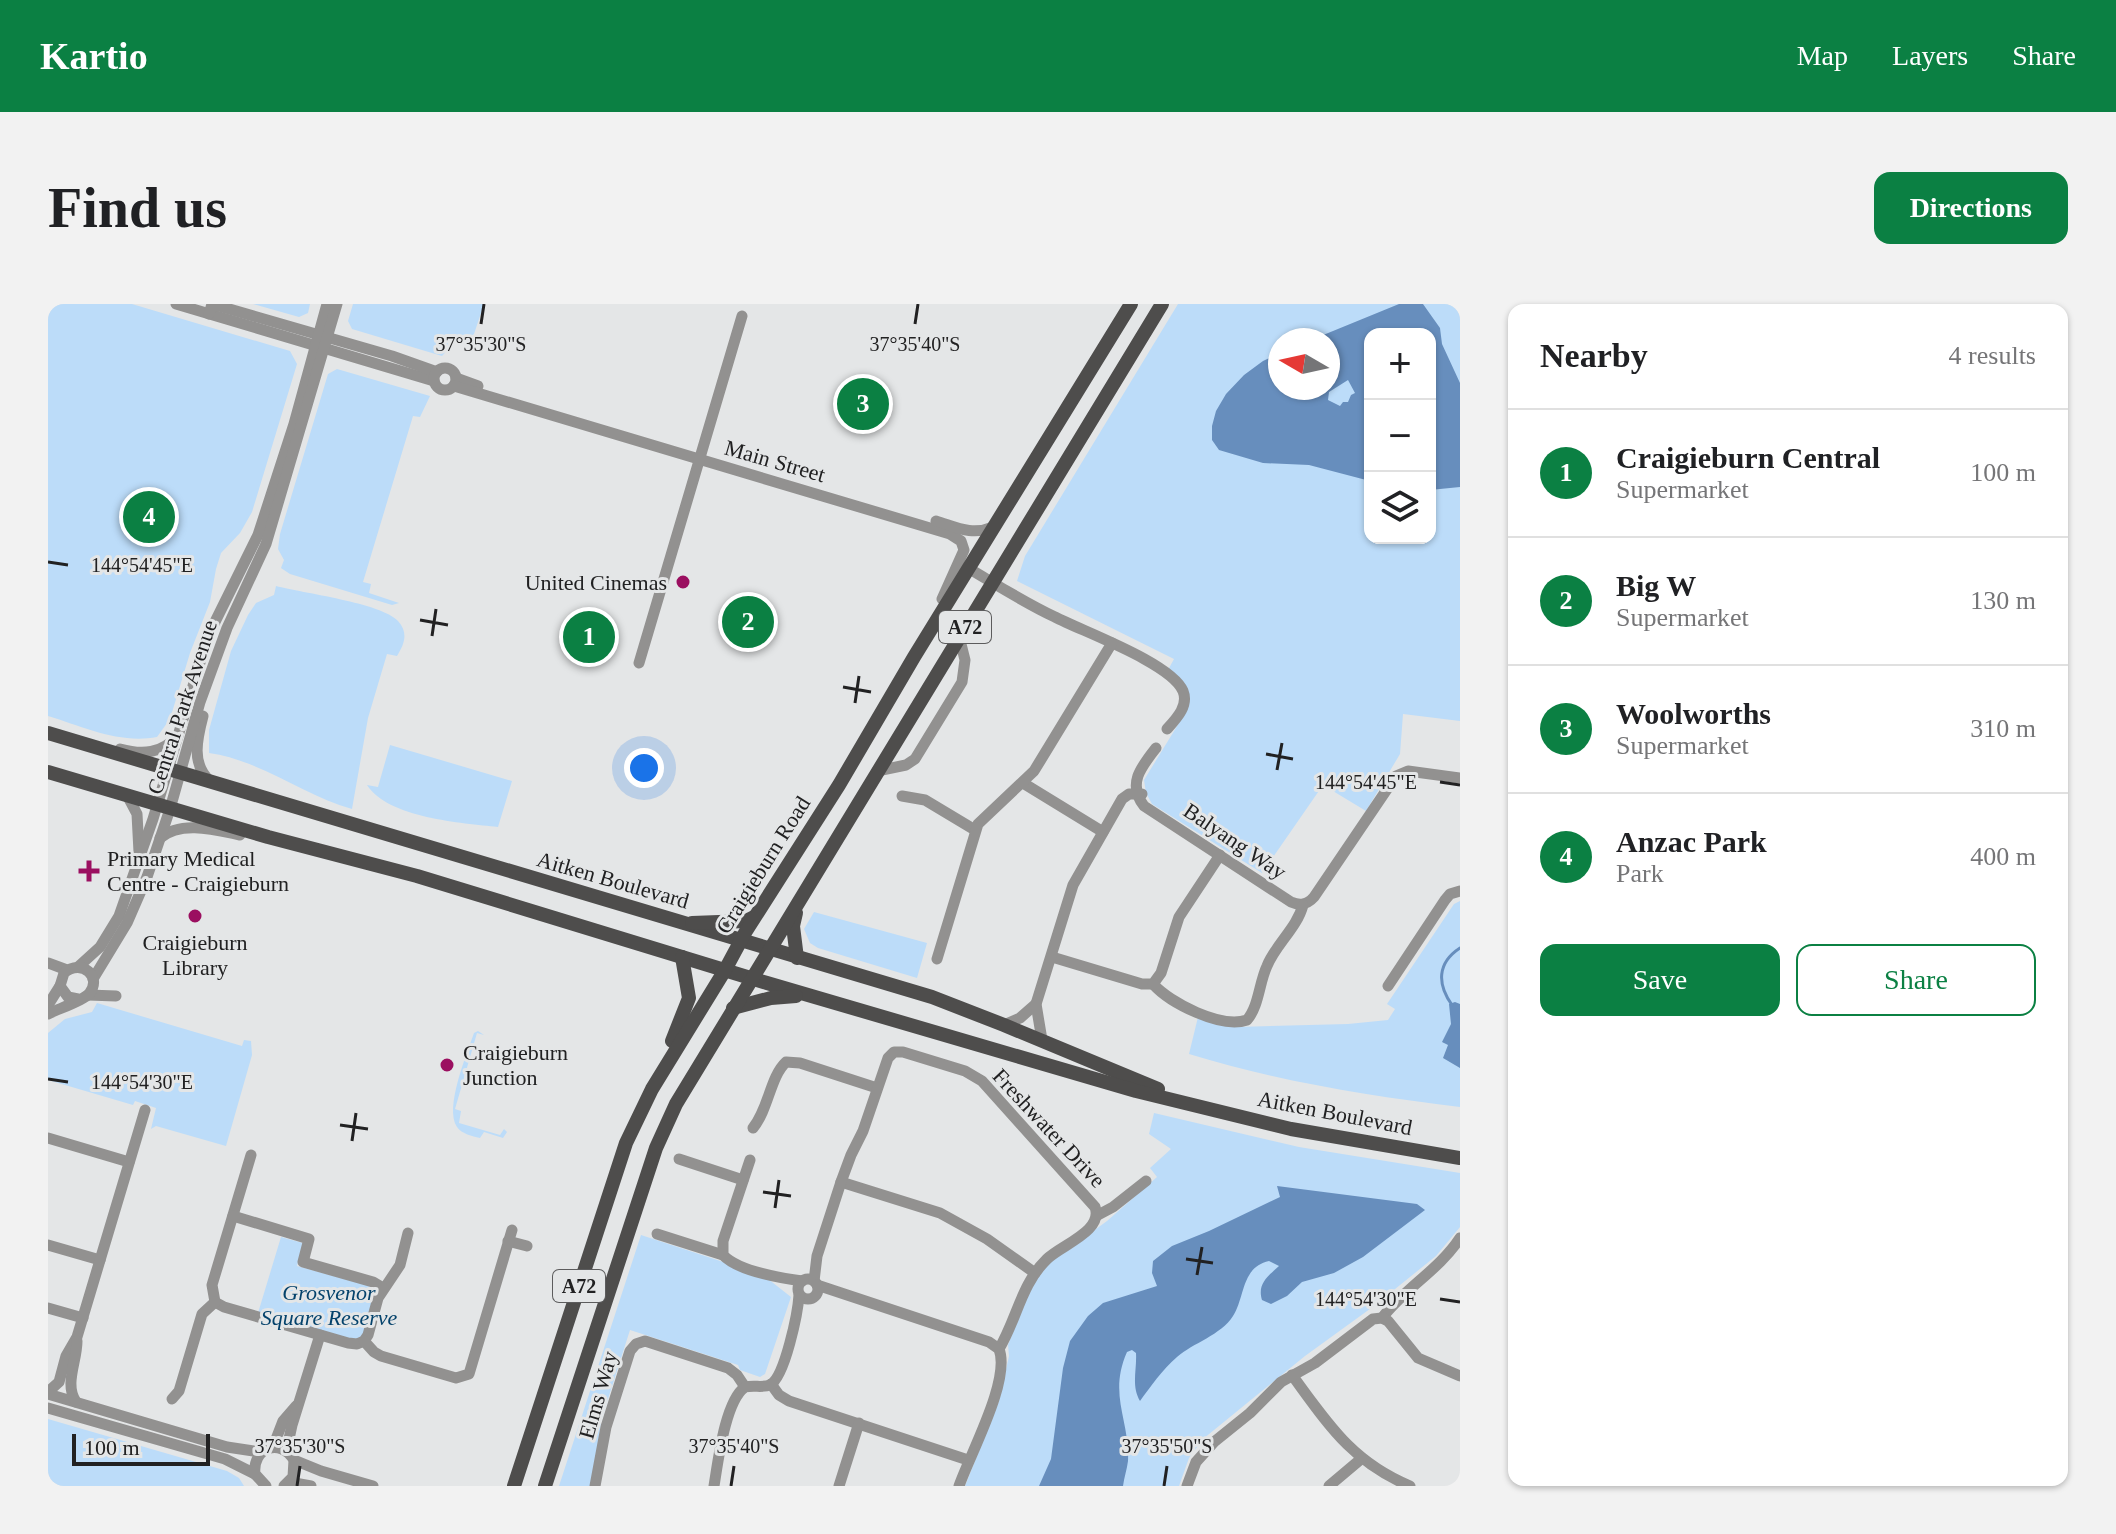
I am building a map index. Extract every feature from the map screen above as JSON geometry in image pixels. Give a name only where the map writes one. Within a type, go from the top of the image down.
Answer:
[{"type":"main road","name":"Craigieburn Road","points":[[514,1486],[626,1143],[652,1089],[754,917],[839,785],[1131,304]]},
{"type":"main road","name":"A72","points":[[545,1486],[664,1128],[751,978],[1162,304]]},
{"type":"main road","name":"Aitken Boulevard","points":[[55,735],[932,997],[1042,1040],[1202,1109]]},
{"type":"main road","name":"Aitken Boulevard","points":[[48,772],[268,837],[417,876],[751,978],[1202,1109],[1335,1137],[1460,1158]]},
{"type":"main road","points":[[797,958],[793,926],[801,897]]},
{"type":"main road","points":[[684,924],[746,921],[754,917]]},
{"type":"main road","points":[[652,1089],[689,998],[682,957]]},
{"type":"main road","points":[[733,1008],[771,998],[809,995]]},
{"type":"street","points":[[176,304],[211,309],[436,376]]},
{"type":"street","name":"Central Park Avenue","points":[[83,997],[127,923],[160,838],[164,807],[174,771],[227,628],[266,544],[321,342],[327,304]]},
{"type":"street","name":"Central Park Avenue","points":[[174,771],[178,734],[208,636],[258,535],[321,342],[337,304]]},
{"type":"street","points":[[639,663],[742,316]]},
{"type":"street","points":[[447,368],[452,371],[455,382],[449,390],[441,389],[436,376],[447,368]]},
{"type":"street","name":"Main Street","points":[[455,382],[966,531],[982,532],[993,527]]},
{"type":"street","name":"Main Street","points":[[701,455],[944,531],[961,541],[963,555],[914,657]]},
{"type":"street","points":[[968,568],[1055,617],[1146,659],[1164,674],[1179,700],[1141,780],[1139,795],[1120,804],[1075,878],[1036,1004],[1042,1040]]},
{"type":"street","points":[[877,771],[906,765],[915,759],[962,682],[965,669],[959,636]]},
{"type":"street","points":[[937,959],[975,830],[986,815],[1034,771],[1112,643]]},
{"type":"street","points":[[210,781],[200,771],[197,746],[216,661]]},
{"type":"street","points":[[55,735],[82,737],[130,751],[145,752],[164,749],[178,734]]},
{"type":"street","name":"Balyang Way","points":[[1139,795],[1158,814],[1298,904],[1314,897],[1396,776],[1408,771],[1460,778]]},
{"type":"street","points":[[1023,783],[1103,832]]},
{"type":"street","points":[[902,796],[925,800],[975,830]]},
{"type":"street","points":[[128,797],[137,814],[139,861]]},
{"type":"street","name":"Central Park Avenue","points":[[48,1005],[66,976],[100,947],[115,924],[164,807]]},
{"type":"street","points":[[160,838],[176,829],[268,837]]},
{"type":"street","points":[[1153,984],[1161,973],[1177,922],[1220,855]]},
{"type":"street","points":[[1402,989],[1389,984],[1445,900],[1450,894],[1460,891]]},
{"type":"street","points":[[1052,957],[1142,984],[1153,984],[1165,996],[1200,1013],[1243,1022],[1253,1012],[1267,964],[1297,922],[1298,904]]},
{"type":"street","points":[[48,966],[66,976],[87,970],[93,980],[116,996],[68,997],[66,976]]},
{"type":"street","points":[[48,1014],[83,997]]},
{"type":"street","points":[[1004,1025],[1020,1018],[1036,1004]]},
{"type":"street","name":"Freshwater Drive","points":[[877,1088],[888,1058],[894,1052],[965,1071],[982,1081],[1093,1204],[1098,1215],[1094,1224],[1053,1253],[1035,1273],[999,1349]]},
{"type":"street","points":[[714,1486],[722,1441],[737,1395],[745,1387],[771,1384],[778,1375],[841,1182],[861,1137],[877,1088],[800,1063],[786,1062],[778,1071],[765,1111],[753,1128]]},
{"type":"street","points":[[145,1110],[77,1337],[66,1356],[59,1382],[48,1393],[227,1447],[260,1452],[280,1447],[292,1457],[321,1471],[373,1486]]},
{"type":"street","points":[[48,1138],[129,1162]]},
{"type":"street","points":[[215,1302],[212,1285],[251,1155]]},
{"type":"street","points":[[679,1159],[743,1180]]},
{"type":"street","points":[[723,1255],[723,1241],[750,1160]]},
{"type":"street","points":[[1098,1215],[1146,1181]]},
{"type":"street","points":[[841,1182],[940,1213],[987,1239],[1035,1273]]},
{"type":"street","points":[[233,1216],[309,1239],[303,1262],[373,1282],[383,1288]]},
{"type":"street","points":[[364,1341],[383,1288],[400,1265],[408,1233]]},
{"type":"street","points":[[657,1234],[723,1255],[731,1262],[807,1288],[838,1293],[989,1342],[999,1349],[1002,1360],[994,1400],[959,1486]]},
{"type":"street","points":[[364,1341],[381,1356],[456,1378],[469,1374],[510,1236],[527,1246]]},
{"type":"street","points":[[1187,1486],[1191,1471],[1204,1452],[1292,1375],[1315,1363],[1370,1321],[1382,1318],[1393,1303],[1440,1264],[1460,1238]]},
{"type":"street","points":[[48,1245],[100,1260]]},
{"type":"street","points":[[215,1302],[348,1343],[364,1341]]},
{"type":"street","points":[[172,1399],[179,1391],[202,1314],[215,1302]]},
{"type":"street","points":[[48,1308],[83,1318]]},
{"type":"street","points":[[1382,1318],[1418,1358],[1460,1376]]},
{"type":"street","points":[[311,1486],[287,1484],[295,1472],[289,1439],[320,1335]]},
{"type":"street","points":[[76,1402],[70,1389],[77,1357],[77,1337]]},
{"type":"street","name":"Elms Way","points":[[595,1486],[611,1408],[630,1351],[636,1344],[645,1341],[728,1368],[745,1387]]},
{"type":"street","points":[[1292,1375],[1325,1419],[1361,1459],[1388,1477],[1410,1486]]},
{"type":"street","points":[[771,1384],[779,1395],[789,1401],[968,1460]]},
{"type":"street","points":[[273,1447],[283,1421],[300,1401]]},
{"type":"street","points":[[48,1408],[225,1459],[255,1474],[264,1486]]},
{"type":"street","points":[[839,1486],[859,1423]]},
{"type":"street","points":[[255,1474],[255,1462],[260,1452]]},
{"type":"street","points":[[1329,1486],[1361,1459]]},
{"type":"green space","points":[[48,304],[132,304],[290,351],[297,364],[252,512],[240,533],[221,553],[210,602],[190,653],[170,719],[157,737],[115,736],[48,716]]},
{"type":"green space","points":[[253,304],[310,304],[308,313],[299,317]]},
{"type":"green space","points":[[353,304],[484,304],[471,343],[456,341],[442,356],[352,329],[348,321]]},
{"type":"green space","points":[[1178,304],[1460,304],[1460,721],[1403,714],[1400,754],[1366,811],[1323,785],[1262,873],[1152,804],[1144,780],[1182,718],[1187,702],[1168,670],[1174,659],[1017,581],[1025,556]]},
{"type":"green space","points":[[337,369],[430,396],[420,417],[413,416],[363,582],[371,584],[369,593],[399,603],[392,605],[290,574],[281,568],[284,560],[278,549],[280,534],[328,374]]},
{"type":"green space","points":[[276,586],[376,609],[398,621],[403,630],[403,643],[397,656],[387,654],[368,718],[352,809],[264,770],[209,753],[209,730],[231,651],[256,603],[274,595]]},
{"type":"green space","points":[[390,745],[512,781],[498,827],[427,817],[391,805],[377,796],[367,785],[378,787]]},
{"type":"green space","points":[[1460,901],[1460,1107],[1323,1086],[1189,1054],[1198,1017],[1237,1027],[1388,1020],[1395,1009],[1387,1004],[1454,904]]},
{"type":"green space","points":[[814,912],[927,943],[917,978],[810,943],[804,929]]},
{"type":"green space","points":[[97,1003],[242,1046],[244,1040],[251,1041],[252,1055],[226,1146],[156,1126],[151,1129],[156,1108],[135,1101],[133,1105],[48,1080],[48,1033],[65,1019],[92,1012]]},
{"type":"green space","points":[[478,1031],[484,1035],[477,1033],[455,1109],[461,1111],[459,1123],[500,1135],[504,1129],[507,1132],[503,1138],[484,1132],[480,1138],[467,1134],[457,1127],[454,1118],[458,1081],[474,1033]]},
{"type":"green space","points":[[1154,1113],[1299,1147],[1460,1173],[1460,1227],[1436,1256],[1203,1439],[1189,1458],[1179,1486],[965,1486],[999,1401],[1009,1356],[1008,1345],[1028,1292],[1048,1264],[1107,1221],[1157,1177],[1150,1168],[1171,1149],[1149,1134]]},
{"type":"green space","points":[[641,1235],[763,1275],[791,1297],[765,1374],[760,1377],[740,1370],[738,1365],[630,1330],[601,1421],[594,1486],[559,1486]]},
{"type":"green space","name":"Grosvenor Square Reserve","points":[[281,1237],[303,1243],[297,1266],[370,1286],[376,1293],[362,1338],[353,1340],[258,1313]]},
{"type":"green space","points":[[48,1419],[227,1471],[239,1478],[244,1486],[48,1486]]},
{"type":"shaded area","points":[[1399,304],[1423,304],[1440,328],[1442,344],[1460,383],[1460,487],[1436,489],[1436,328],[1364,328],[1364,479],[1309,465],[1263,463],[1219,450],[1212,440],[1216,411],[1226,394],[1268,359],[1268,400],[1328,400],[1340,406],[1355,393],[1348,380],[1340,385],[1340,328]]},
{"type":"shaded area","points":[[1449,1004],[1460,1004],[1460,1068],[1443,1058],[1448,1045],[1442,1042],[1451,1024]]},
{"type":"shaded area","points":[[1277,1186],[1417,1204],[1425,1210],[1363,1257],[1334,1273],[1302,1282],[1287,1296],[1271,1304],[1262,1300],[1261,1289],[1264,1281],[1279,1266],[1269,1261],[1260,1264],[1248,1276],[1237,1309],[1228,1323],[1177,1357],[1140,1401],[1135,1384],[1136,1353],[1132,1350],[1127,1352],[1119,1381],[1128,1446],[1123,1486],[1039,1486],[1051,1459],[1063,1368],[1070,1341],[1088,1316],[1103,1303],[1157,1286],[1152,1273],[1153,1261],[1172,1246],[1280,1197]]},
{"type":"waterway","points":[[1452,1005],[1444,989],[1442,974],[1447,960],[1460,948]]},
{"type":"place","name":"Woolworths","points":[[863,404]]},
{"type":"place","name":"Anzac Park","points":[[149,517]]},
{"type":"place","name":"United Cinemas","points":[[683,582]]},
{"type":"place","name":"Big W","points":[[748,622]]},
{"type":"place","name":"Craigieburn Central","points":[[589,637]]},
{"type":"place","name":"Primary Medical Centre - Craigieburn","points":[[89,871]]},
{"type":"place","name":"Craigieburn Library","points":[[195,916]]},
{"type":"place","name":"Craigieburn Junction","points":[[447,1065]]}]
